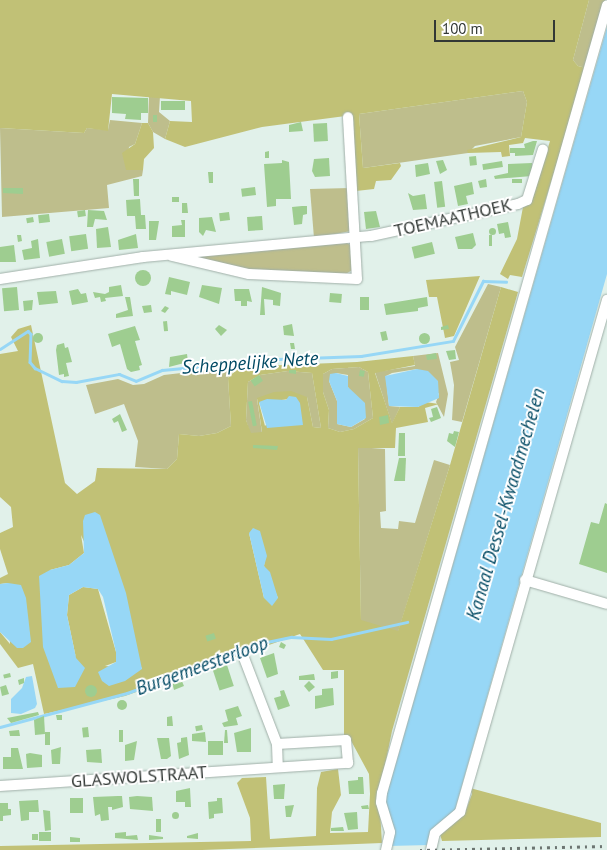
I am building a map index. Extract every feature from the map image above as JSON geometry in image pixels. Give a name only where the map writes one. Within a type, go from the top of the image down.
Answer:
[{"type":"street","points":[[386,850],[390,832],[381,802],[382,793],[607,5]]},
{"type":"street","name":"TOEMAATHOEK","points":[[169,254],[249,274],[357,279],[348,117]]},
{"type":"street","name":"TOEMAATHOEK","points":[[0,279],[169,254],[355,238],[527,200],[543,149]]},
{"type":"street","points":[[431,850],[435,833],[460,812],[525,580],[607,300]]},
{"type":"street","points":[[525,580],[607,604]]},
{"type":"street","points":[[244,658],[276,744],[278,767]]},
{"type":"street","name":"GLASWOLSTRAAT","points":[[0,786],[348,763],[346,740],[276,744]]},
{"type":"green space","points":[[589,0],[605,0],[586,68],[578,66],[573,60]]},
{"type":"green space","points":[[523,91],[527,102],[521,137],[475,146],[468,153],[363,168],[359,114]]},
{"type":"green space","points":[[149,96],[160,96],[159,112],[170,121],[165,139],[153,132],[148,123]]},
{"type":"green space","points":[[110,120],[142,123],[135,144],[129,147],[126,170],[143,170],[142,176],[107,185],[109,208],[2,217],[0,128],[84,133],[87,128],[108,130]]},
{"type":"green space","points":[[350,188],[351,231],[314,238],[310,189]]},
{"type":"green space","points":[[347,243],[352,246],[354,269],[344,275],[265,273],[199,261],[195,256]]},
{"type":"green space","points":[[488,284],[501,287],[462,422],[452,420],[454,385],[450,362],[459,360],[455,347]]},
{"type":"green space","points":[[438,353],[448,394],[444,417],[436,402],[439,394],[417,369],[392,373],[386,376],[389,406],[400,407],[392,424],[375,372],[415,366],[413,356]]},
{"type":"green space","points":[[233,367],[235,370],[228,378],[231,426],[217,433],[199,436],[179,434],[177,459],[167,469],[135,467],[138,441],[124,404],[95,414],[86,385],[118,379],[133,385],[144,384],[164,375]]},
{"type":"green space","points":[[359,367],[368,372],[373,418],[354,429],[340,432],[328,428],[329,410],[323,392],[323,374],[332,369]],"holes":[[[336,373],[348,375],[348,387],[365,419],[351,427],[337,424],[337,401],[329,381]]]},
{"type":"green space","points":[[288,371],[312,373],[321,428],[313,427],[307,397],[257,399],[262,433],[250,433],[246,420],[248,382],[260,375]]},
{"type":"green space","points":[[358,447],[385,449],[386,511],[380,512],[381,528],[398,529],[399,521],[415,523],[434,460],[450,465],[398,632],[361,621]]},
{"type":"shaded area","points":[[0,0],[589,0],[573,60],[578,66],[586,68],[522,277],[510,275],[508,279],[500,274],[517,239],[523,207],[531,204],[550,141],[525,138],[523,143],[509,145],[510,156],[502,157],[501,152],[468,153],[467,150],[521,137],[527,102],[523,91],[359,114],[363,168],[400,163],[401,166],[391,180],[376,181],[374,189],[356,191],[353,115],[262,127],[185,147],[165,139],[170,121],[192,122],[191,101],[112,94],[108,131],[87,128],[84,133],[0,128]]},
{"type":"shaded area","points":[[142,123],[148,123],[153,132],[154,148],[144,159],[143,170],[126,170],[122,153],[135,144]]},
{"type":"shaded area","points":[[480,276],[454,336],[445,338],[437,297],[429,297],[426,280]]},
{"type":"shaded area","points":[[501,287],[518,292],[392,731],[379,795],[382,843],[202,850],[0,850],[0,846],[251,841],[250,818],[237,783],[242,778],[266,777],[270,839],[316,836],[317,788],[321,772],[338,769],[341,795],[332,812],[330,833],[368,832],[370,794],[369,774],[349,737],[344,735],[344,670],[323,670],[300,634],[125,696],[44,714],[33,664],[18,668],[0,644],[0,632],[10,644],[8,583],[0,584],[0,578],[8,574],[0,549],[0,533],[13,527],[11,507],[0,497],[0,354],[18,351],[11,337],[18,329],[31,325],[65,483],[77,494],[95,481],[97,468],[167,469],[177,459],[179,434],[199,436],[217,433],[231,426],[228,378],[235,371],[233,367],[357,362],[413,356],[415,365],[375,373],[392,423],[400,407],[418,407],[425,402],[439,404],[425,408],[428,422],[396,428],[395,448],[358,448],[361,620],[398,631],[450,465]],"holes":[[[359,367],[368,372],[373,418],[354,429],[340,432],[328,428],[329,410],[323,392],[323,374],[332,369]],[[288,371],[312,373],[321,428],[313,427],[307,397],[291,391],[274,392],[257,398],[262,432],[251,433],[246,420],[248,382],[260,375]],[[289,399],[265,426],[259,403]],[[249,533],[265,559],[264,566],[278,598],[264,598]],[[81,535],[142,669],[105,666],[116,662],[116,652],[98,589],[83,587],[69,595],[67,615],[76,658],[50,570],[69,565],[84,553]]]},
{"type":"shaded area","points":[[470,788],[601,823],[601,837],[442,841],[440,834],[464,815],[472,794]]},
{"type":"water","name":"Kanaal Dessel-Kwaadmechelen","points":[[607,27],[607,274],[455,810],[432,829],[426,850],[389,850],[395,830],[385,801]]},
{"type":"water","points":[[417,369],[428,371],[438,381],[439,398],[418,407],[389,406],[385,376]]},
{"type":"water","points":[[336,373],[348,376],[348,387],[365,403],[366,418],[351,427],[337,424],[337,401],[329,381],[330,374]]},
{"type":"water","points":[[289,396],[296,397],[300,403],[303,425],[267,428],[259,402],[267,399],[286,400]]},
{"type":"water","points":[[95,512],[100,515],[126,593],[142,669],[125,681],[109,686],[102,681],[98,672],[116,662],[116,652],[103,597],[98,589],[83,587],[69,595],[67,615],[76,658],[85,668],[75,687],[58,688],[43,647],[39,576],[50,570],[69,565],[84,553],[83,521],[85,515]]},
{"type":"water","points":[[253,528],[260,531],[267,556],[264,566],[270,572],[278,598],[272,606],[264,598],[249,533]]},
{"type":"water","points":[[0,584],[21,585],[26,598],[31,642],[23,648],[17,648],[0,632]]},
{"type":"water","points":[[32,676],[37,704],[35,708],[21,714],[11,713],[11,699],[22,688],[26,677]]},
{"type":"pier","points":[[430,845],[429,850],[386,850],[388,846]]},
{"type":"building","points":[[112,97],[148,98],[148,113],[141,113],[141,120],[125,119],[126,114],[112,113]]},
{"type":"building","points":[[161,101],[185,101],[185,110],[161,110]]},
{"type":"building","points":[[153,115],[157,115],[157,122],[153,122]]},
{"type":"building","points":[[301,122],[303,131],[289,132],[289,125]]},
{"type":"building","points":[[327,123],[328,141],[314,142],[313,124]]},
{"type":"building","points":[[537,141],[533,155],[515,156],[515,153],[510,153],[510,148],[525,148],[524,144]]},
{"type":"building","points":[[269,151],[269,158],[265,158],[265,152]]},
{"type":"building","points":[[476,156],[477,165],[470,166],[469,157]]},
{"type":"building","points":[[329,158],[330,176],[315,177],[312,171],[314,159]]},
{"type":"building","points":[[282,160],[289,162],[291,199],[276,199],[276,206],[267,207],[264,164],[282,163]]},
{"type":"building","points":[[443,160],[447,170],[440,174],[436,161]]},
{"type":"building","points":[[502,161],[503,167],[483,170],[482,164]]},
{"type":"building","points":[[428,163],[430,174],[416,177],[415,165]]},
{"type":"building","points":[[532,163],[532,176],[495,179],[494,176],[508,173],[508,164]]},
{"type":"building","points":[[208,172],[213,172],[213,183],[209,183]]},
{"type":"building","points":[[133,179],[139,179],[139,196],[134,196]]},
{"type":"building","points":[[486,179],[487,187],[480,188],[478,181]]},
{"type":"building","points":[[512,179],[522,179],[522,183],[512,183]]},
{"type":"building","points":[[442,181],[445,207],[437,208],[434,182]]},
{"type":"building","points":[[472,182],[474,194],[466,196],[468,204],[458,206],[454,186]]},
{"type":"building","points":[[255,187],[256,195],[242,197],[241,189]]},
{"type":"building","points":[[3,188],[23,188],[23,194],[3,193]]},
{"type":"building","points":[[408,193],[413,196],[425,194],[427,209],[413,210]]},
{"type":"building","points":[[172,197],[179,197],[179,202],[172,202]]},
{"type":"building","points":[[140,199],[141,215],[145,215],[146,229],[136,229],[135,216],[127,216],[126,200]]},
{"type":"building","points":[[182,203],[187,203],[188,213],[182,213]]},
{"type":"building","points":[[307,206],[307,214],[303,215],[302,224],[294,225],[292,207]]},
{"type":"building","points":[[85,210],[86,216],[78,217],[77,211]]},
{"type":"building","points":[[88,210],[104,211],[107,220],[95,219],[93,227],[87,227]]},
{"type":"building","points":[[376,211],[380,227],[366,229],[364,212]]},
{"type":"building","points":[[229,212],[230,220],[220,221],[219,213]]},
{"type":"building","points":[[49,214],[50,222],[39,223],[38,215]]},
{"type":"building","points":[[262,216],[263,230],[248,231],[247,217]]},
{"type":"building","points":[[33,217],[34,222],[27,223],[26,218]]},
{"type":"building","points":[[212,217],[216,232],[206,230],[203,236],[199,232],[199,218]]},
{"type":"building","points":[[181,220],[185,220],[185,237],[172,237],[172,226],[182,225]]},
{"type":"building","points":[[149,221],[159,221],[156,240],[149,240]]},
{"type":"building","points":[[508,222],[511,237],[505,238],[504,233],[499,234],[497,224]]},
{"type":"building","points":[[108,227],[111,247],[97,248],[96,229]]},
{"type":"building","points":[[492,228],[495,231],[492,234],[489,231]]},
{"type":"building","points":[[473,233],[476,245],[472,249],[458,249],[455,237]]},
{"type":"building","points":[[86,234],[88,249],[71,251],[69,236]]},
{"type":"building","points":[[136,234],[138,248],[119,250],[118,240]]},
{"type":"building","points":[[17,235],[21,235],[22,241],[18,242]]},
{"type":"building","points":[[489,235],[492,235],[492,246],[489,246]]},
{"type":"building","points":[[38,239],[40,258],[24,260],[22,250],[32,248],[31,241]]},
{"type":"building","points":[[62,239],[65,254],[49,257],[46,242]]},
{"type":"building","points":[[432,242],[435,254],[415,259],[412,247]]},
{"type":"building","points":[[14,245],[16,262],[0,262],[0,247]]},
{"type":"building","points":[[143,270],[149,272],[151,278],[149,284],[143,286],[137,284],[135,278],[137,272]]},
{"type":"building","points":[[169,277],[190,282],[187,295],[171,291],[171,295],[165,294]]},
{"type":"building","points":[[121,285],[123,296],[105,298],[106,301],[101,302],[100,297],[95,298],[93,292],[105,294],[109,292],[109,287]]},
{"type":"building","points":[[202,285],[222,288],[219,304],[199,297]]},
{"type":"building","points":[[17,287],[19,310],[4,311],[2,288]]},
{"type":"building","points":[[262,287],[281,293],[280,306],[273,305],[273,300],[264,299],[265,315],[260,315]]},
{"type":"building","points":[[78,289],[81,294],[86,293],[88,302],[72,305],[69,291]]},
{"type":"building","points":[[234,289],[249,289],[252,302],[247,301],[247,306],[241,306],[241,301],[235,301]]},
{"type":"building","points":[[56,291],[58,303],[39,305],[37,292]]},
{"type":"building","points":[[330,293],[342,294],[341,303],[329,302]]},
{"type":"building","points":[[125,297],[130,297],[133,316],[116,318],[116,314],[128,310]]},
{"type":"building","points":[[360,297],[369,297],[369,310],[360,310]]},
{"type":"building","points":[[427,297],[428,306],[418,308],[418,311],[386,315],[384,304]]},
{"type":"building","points":[[33,300],[32,310],[24,311],[23,301]]},
{"type":"building","points":[[151,305],[152,312],[144,313],[142,306]]},
{"type":"building","points":[[165,306],[169,308],[165,313],[161,311]]},
{"type":"building","points":[[163,321],[167,321],[168,331],[164,331]]},
{"type":"building","points":[[292,324],[294,336],[284,335],[283,326]]},
{"type":"building","points":[[219,325],[227,330],[221,336],[215,329]]},
{"type":"building","points":[[448,325],[449,329],[441,330],[441,327]]},
{"type":"building","points":[[135,326],[140,340],[135,341],[142,365],[139,366],[140,370],[131,372],[127,369],[120,344],[112,347],[108,334]]},
{"type":"building","points":[[386,331],[388,340],[382,341],[380,332]]},
{"type":"building","points":[[36,333],[40,333],[43,338],[42,342],[36,343],[33,340],[33,336]]},
{"type":"building","points":[[422,333],[426,333],[429,338],[428,342],[422,343],[419,340],[419,336]]},
{"type":"building","points":[[64,343],[65,348],[68,347],[72,362],[66,363],[69,376],[64,377],[64,374],[59,375],[56,350],[57,345]]},
{"type":"building","points":[[290,343],[294,343],[295,349],[291,349]]},
{"type":"building","points":[[455,350],[456,359],[449,360],[446,351]]},
{"type":"building","points":[[436,353],[437,359],[427,360],[426,355]]},
{"type":"building","points":[[187,354],[188,362],[169,367],[170,357]]},
{"type":"building","points":[[289,370],[296,370],[296,374],[289,373]]},
{"type":"building","points":[[360,370],[365,371],[364,377],[359,376]]},
{"type":"building","points":[[259,375],[263,381],[255,386],[251,381]]},
{"type":"building","points":[[252,401],[257,426],[253,426],[248,402]]},
{"type":"building","points":[[437,407],[441,418],[431,422],[429,418],[433,417],[431,409]]},
{"type":"building","points":[[120,414],[127,430],[122,432],[118,421],[114,423],[112,419]]},
{"type":"building","points":[[388,415],[389,423],[380,425],[379,417]]},
{"type":"building","points":[[454,431],[459,432],[455,447],[447,441],[449,433],[453,434]]},
{"type":"building","points":[[399,433],[405,433],[405,456],[398,456]]},
{"type":"building","points":[[253,445],[278,446],[277,450],[253,448]]},
{"type":"building","points":[[399,458],[406,458],[405,481],[394,481]]},
{"type":"building","points":[[605,503],[607,504],[607,573],[579,564],[591,522],[599,524]]},
{"type":"building","points":[[214,633],[216,639],[207,641],[205,636]]},
{"type":"building","points":[[281,642],[286,645],[284,649],[279,647]]},
{"type":"building","points":[[264,646],[266,650],[260,652],[259,648]]},
{"type":"building","points":[[274,653],[278,674],[267,678],[260,658]]},
{"type":"building","points":[[227,665],[234,686],[220,691],[213,670]]},
{"type":"building","points":[[338,671],[338,678],[331,679],[331,672]]},
{"type":"building","points":[[10,673],[11,677],[4,679],[3,675]]},
{"type":"building","points":[[314,674],[315,680],[299,680],[299,676]]},
{"type":"building","points":[[24,678],[24,683],[19,685],[18,680]]},
{"type":"building","points":[[181,679],[184,686],[174,690],[172,682]]},
{"type":"building","points":[[309,681],[315,687],[309,692],[304,686]]},
{"type":"building","points":[[6,685],[9,694],[2,696],[0,687]]},
{"type":"building","points":[[89,685],[93,685],[97,691],[93,697],[89,697],[85,693],[85,689]]},
{"type":"building","points":[[333,688],[334,705],[315,709],[315,696],[322,695],[322,689]]},
{"type":"building","points":[[284,690],[290,706],[278,710],[274,698],[281,696],[280,691]]},
{"type":"building","points":[[120,700],[124,700],[127,705],[126,709],[120,710],[117,707],[117,703]]},
{"type":"building","points":[[238,706],[242,716],[236,718],[238,725],[224,727],[222,723],[228,721],[225,710]]},
{"type":"building","points":[[38,712],[39,715],[11,723],[7,718]]},
{"type":"building","points":[[56,715],[62,715],[62,720],[57,720]]},
{"type":"building","points":[[44,716],[45,734],[35,735],[34,720]]},
{"type":"building","points":[[172,716],[173,726],[167,726],[167,717]]},
{"type":"building","points":[[202,725],[203,730],[196,731],[195,726]]},
{"type":"building","points":[[88,727],[89,737],[83,738],[82,728]]},
{"type":"building","points":[[251,728],[251,752],[237,752],[234,733]]},
{"type":"building","points":[[19,730],[20,736],[10,736],[9,731]]},
{"type":"building","points":[[119,730],[123,730],[123,742],[119,742]]},
{"type":"building","points":[[225,730],[227,730],[228,743],[224,743]]},
{"type":"building","points":[[45,732],[50,732],[50,745],[45,745]]},
{"type":"building","points":[[205,732],[206,742],[192,741],[192,734]]},
{"type":"building","points":[[187,737],[189,755],[179,759],[177,743],[181,742],[181,738]]},
{"type":"building","points":[[157,738],[169,738],[171,756],[167,759],[161,759]]},
{"type":"building","points":[[137,741],[134,760],[125,761],[125,745]]},
{"type":"building","points":[[208,741],[223,741],[223,755],[208,755]]},
{"type":"building","points":[[61,747],[60,764],[52,764],[51,750]]},
{"type":"building","points":[[11,748],[18,748],[23,769],[3,769],[3,757],[11,757]]},
{"type":"building","points":[[101,749],[102,763],[87,762],[86,750]]},
{"type":"building","points":[[26,754],[42,755],[42,767],[27,768]]},
{"type":"building","points":[[358,777],[363,777],[364,794],[349,794],[348,781],[358,780]]},
{"type":"building","points":[[285,784],[284,799],[274,799],[273,785]]},
{"type":"building","points":[[190,788],[191,807],[185,807],[185,802],[176,802],[176,791]]},
{"type":"building","points":[[122,796],[123,807],[112,810],[112,807],[108,807],[109,820],[101,821],[100,814],[95,816],[93,797]]},
{"type":"building","points":[[129,797],[152,797],[153,811],[130,809]]},
{"type":"building","points":[[70,798],[83,798],[83,813],[70,813]]},
{"type":"building","points":[[217,798],[222,798],[223,813],[214,814],[214,818],[209,819],[208,802],[217,801]]},
{"type":"building","points":[[38,800],[39,812],[29,812],[29,820],[21,821],[19,801]]},
{"type":"building","points":[[0,803],[8,803],[8,809],[11,809],[11,815],[3,816],[3,821],[0,821]]},
{"type":"building","points":[[294,805],[291,817],[286,817],[285,806]]},
{"type":"building","points":[[368,805],[369,809],[362,809],[361,806]]},
{"type":"building","points":[[43,810],[50,811],[51,830],[45,831]]},
{"type":"building","points":[[175,811],[179,815],[175,819],[171,815]]},
{"type":"building","points":[[357,812],[358,829],[348,830],[344,813]]},
{"type":"building","points":[[156,819],[161,819],[161,832],[156,832]]},
{"type":"building","points":[[343,827],[344,831],[331,831],[331,828]]},
{"type":"building","points":[[39,832],[51,832],[51,841],[39,841]]},
{"type":"building","points":[[126,832],[126,836],[137,835],[138,840],[115,838],[115,833]]},
{"type":"building","points":[[198,833],[198,839],[187,838],[187,836]]},
{"type":"building","points":[[32,834],[38,834],[38,840],[32,840]]},
{"type":"building","points":[[149,835],[163,837],[163,839],[149,840]]},
{"type":"building","points":[[70,837],[80,838],[80,842],[70,842]]},
{"type":"waterway","name":"Scheppelijke Nete","points":[[0,349],[28,331],[31,334],[30,362],[35,368],[62,381],[76,382],[119,374],[136,381],[162,370],[278,359],[361,356],[453,341],[483,281],[506,282]]},
{"type":"waterway","name":"Burgemeesterloop","points":[[0,727],[127,693],[267,642],[291,637],[331,639],[407,622]]},
{"type":"railway","points":[[420,850],[607,846]]}]
